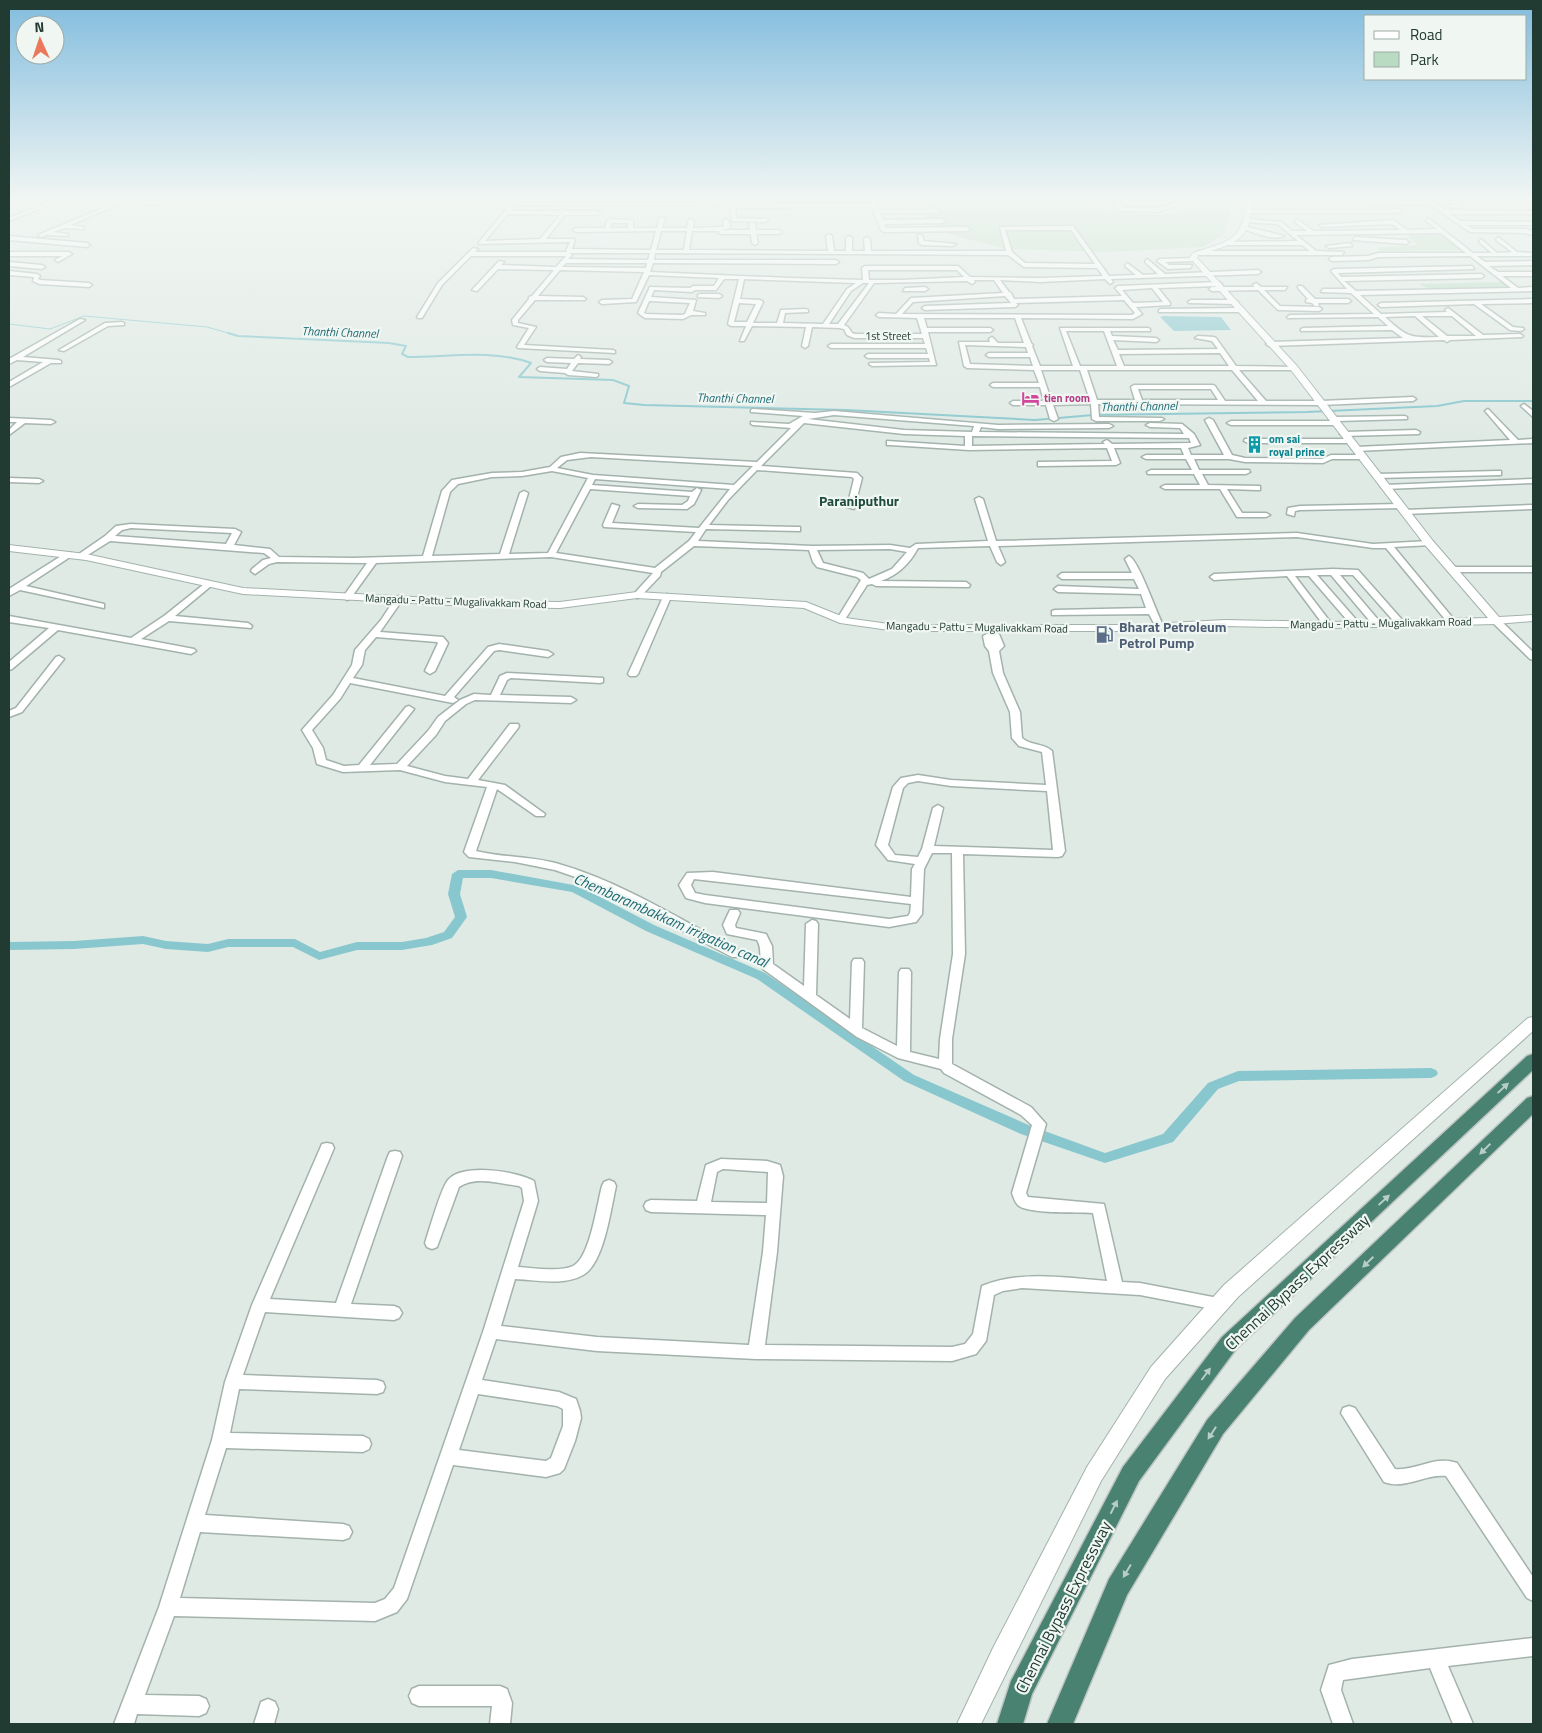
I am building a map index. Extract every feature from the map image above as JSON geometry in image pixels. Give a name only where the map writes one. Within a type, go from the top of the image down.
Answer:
[{"type":"highway","name":"Chennai Bypass Expressway","points":[[1010,1724],[1020,1690],[1131,1474],[1229,1343],[1533,1060]]},
{"type":"highway","points":[[1060,1724],[1118,1586],[1215,1427],[1302,1324],[1533,1103]]},
{"type":"street","points":[[35,280],[39,282],[88,285]]},
{"type":"street","points":[[420,317],[444,280]]},
{"type":"street","points":[[475,290],[485,280]]},
{"type":"street","points":[[547,280],[531,298],[514,323],[533,327],[520,347],[582,352],[613,352]]},
{"type":"street","points":[[602,302],[632,303],[642,280]]},
{"type":"street","points":[[696,280],[692,294],[694,302],[689,312],[680,317],[645,316],[640,313],[654,287],[692,294],[719,296]]},
{"type":"street","points":[[647,299],[692,294],[716,288],[721,280]]},
{"type":"street","points":[[741,280],[736,301],[729,315],[731,324],[780,327],[840,326],[851,311],[867,281]]},
{"type":"street","points":[[855,280],[902,282],[950,280]]},
{"type":"street","points":[[971,280],[985,296]]},
{"type":"street","points":[[925,308],[1014,305],[1009,294],[998,280]]},
{"type":"street","points":[[1024,280],[1054,282],[1072,280]]},
{"type":"street","points":[[1024,280],[1030,287]]},
{"type":"street","points":[[1080,280],[1085,285]]},
{"type":"street","points":[[879,315],[986,318],[1138,316],[1117,288],[1108,280]]},
{"type":"street","points":[[1214,280],[1269,344],[1294,368],[1429,544],[1496,621],[1533,657]]},
{"type":"street","points":[[1252,280],[1271,302],[1280,309],[1319,309],[1300,287]]},
{"type":"street","points":[[1341,280],[1403,336],[1420,341]]},
{"type":"street","points":[[1409,280],[1483,338]]},
{"type":"street","points":[[1505,280],[1517,290]]},
{"type":"street","points":[[825,326],[849,290],[867,281]]},
{"type":"street","points":[[964,287],[975,286]]},
{"type":"street","points":[[1117,288],[1221,286],[1285,288]]},
{"type":"street","points":[[1131,305],[1167,304],[1154,288]]},
{"type":"street","points":[[1323,291],[1424,292],[1533,289]]},
{"type":"street","points":[[905,290],[985,296],[1009,294]]},
{"type":"street","points":[[898,316],[911,300],[939,293]]},
{"type":"street","points":[[1265,295],[1291,295]]},
{"type":"street","points":[[531,298],[584,298]]},
{"type":"street","points":[[1013,301],[1124,298]]},
{"type":"street","points":[[736,301],[760,302],[742,340]]},
{"type":"street","points":[[1314,301],[1348,301]]},
{"type":"street","points":[[1334,301],[1342,309]]},
{"type":"street","points":[[1191,302],[1235,302]]},
{"type":"street","points":[[1514,302],[1521,307]]},
{"type":"street","points":[[1381,304],[1533,302]]},
{"type":"street","points":[[1476,303],[1512,329],[1521,329]]},
{"type":"street","points":[[643,308],[652,308]]},
{"type":"street","points":[[949,308],[954,317]]},
{"type":"street","points":[[681,309],[703,314]]},
{"type":"street","points":[[834,310],[851,311]]},
{"type":"street","points":[[1161,311],[1239,310]]},
{"type":"street","points":[[780,327],[783,311],[806,311]]},
{"type":"street","points":[[1416,314],[1446,340]]},
{"type":"street","points":[[1318,344],[1288,315],[1452,314]]},
{"type":"street","points":[[872,364],[934,364],[920,316]]},
{"type":"street","points":[[986,318],[994,344]]},
{"type":"street","points":[[1018,318],[1030,345],[1054,419]]},
{"type":"street","points":[[1041,464],[1116,462],[1097,419],[1094,402],[1080,368],[1056,318]]},
{"type":"street","points":[[9,362],[82,320]]},
{"type":"street","points":[[62,350],[107,324],[122,324]]},
{"type":"street","points":[[805,346],[808,326]]},
{"type":"street","name":"1st Street","points":[[840,326],[846,328],[849,334],[990,330]]},
{"type":"street","points":[[1303,330],[1394,328]]},
{"type":"street","points":[[1062,329],[1148,330]]},
{"type":"street","points":[[1106,330],[1121,367]]},
{"type":"street","points":[[1269,344],[1420,341],[1520,336]]},
{"type":"street","points":[[54,337],[82,339]]},
{"type":"street","points":[[1110,338],[1156,340]]},
{"type":"street","points":[[1198,338],[1213,338],[1233,367],[1264,403]]},
{"type":"street","points":[[1030,345],[961,344],[967,366],[1036,368],[1121,367],[1213,386],[1223,403]]},
{"type":"street","points":[[1181,344],[1187,351]]},
{"type":"street","points":[[70,346],[83,346]]},
{"type":"street","points":[[831,346],[929,346]]},
{"type":"street","points":[[1116,352],[1222,351]]},
{"type":"street","points":[[568,371],[582,352]]},
{"type":"street","points":[[989,355],[1033,355]]},
{"type":"street","points":[[868,356],[932,356]]},
{"type":"street","points":[[16,358],[59,362]]},
{"type":"street","points":[[547,360],[609,362]]},
{"type":"street","points":[[11,383],[50,362]]},
{"type":"street","points":[[1138,403],[1134,387],[1165,377],[1233,367],[1294,368]]},
{"type":"street","points":[[540,369],[568,371],[571,374],[596,375]]},
{"type":"street","points":[[993,385],[1044,385]]},
{"type":"street","points":[[1231,423],[1329,414],[1413,399]]},
{"type":"street","points":[[1013,403],[1264,403],[1329,414],[1405,418]]},
{"type":"street","points":[[1524,406],[1533,415]]},
{"type":"street","points":[[753,411],[816,415],[834,413],[998,427],[1097,419],[1160,419]]},
{"type":"street","points":[[1488,411],[1516,442]]},
{"type":"street","points":[[753,423],[790,426],[816,415]]},
{"type":"street","points":[[890,443],[969,448],[1196,445],[1185,427],[1180,425],[1097,419]]},
{"type":"street","points":[[9,420],[51,422]]},
{"type":"street","points":[[1209,420],[1228,457]]},
{"type":"street","points":[[9,433],[23,421]]},
{"type":"street","points":[[802,421],[890,431],[972,434],[1189,435]]},
{"type":"street","points":[[637,595],[657,574],[657,571],[692,543],[712,513],[802,421]]},
{"type":"street","points":[[969,448],[972,434],[978,424]]},
{"type":"street","points":[[1146,457],[1228,457],[1245,460],[1323,461],[1353,445],[1416,432]]},
{"type":"street","points":[[1248,441],[1353,445],[1533,441]]},
{"type":"street","points":[[1183,446],[1205,487]]},
{"type":"street","points":[[552,469],[558,460],[591,455],[715,459],[758,466],[854,475],[858,478],[851,507]]},
{"type":"street","points":[[427,558],[446,491],[455,482],[492,475],[522,474],[552,469],[592,477],[736,487]]},
{"type":"street","points":[[1151,472],[1246,472]]},
{"type":"street","points":[[1377,476],[1498,473]]},
{"type":"street","points":[[551,556],[592,477]]},
{"type":"street","points":[[9,480],[39,481]]},
{"type":"street","points":[[1386,487],[1529,481],[1533,489]]},
{"type":"street","points":[[638,506],[684,507],[691,502],[700,484]]},
{"type":"street","points":[[588,487],[694,494]]},
{"type":"street","points":[[1165,487],[1257,488]]},
{"type":"street","points":[[1222,487],[1240,515],[1266,515]]},
{"type":"street","points":[[504,556],[524,493]]},
{"type":"street","points":[[979,499],[1000,562]]},
{"type":"street","points":[[615,506],[607,525],[702,529],[797,529]]},
{"type":"street","points":[[1291,514],[1291,510],[1300,508],[1533,507]]},
{"type":"street","points":[[9,593],[108,538],[119,528],[131,526],[235,531],[237,532],[229,547]]},
{"type":"street","points":[[841,619],[865,583],[894,572],[906,563],[916,546],[992,542],[1119,542],[1297,535],[1359,545],[1429,544]]},
{"type":"street","points":[[108,538],[266,551],[277,559]]},
{"type":"street","points":[[692,543],[812,548],[890,547],[913,550]]},
{"type":"street","points":[[1388,545],[1452,622]]},
{"type":"street","name":"Mangadu - Pattu - Mugalivakkam Road","points":[[9,548],[75,556],[242,591],[487,604],[560,605],[637,595],[806,605],[841,619],[896,628],[990,632],[1225,623],[1328,626],[1496,621],[1533,618]]},
{"type":"street","points":[[812,548],[816,562],[820,565],[860,575],[866,580],[865,583]]},
{"type":"street","points":[[255,571],[266,562],[277,559],[374,560],[551,556],[657,571]]},
{"type":"street","points":[[347,597],[374,560]]},
{"type":"street","points":[[1129,560],[1145,592],[1150,611],[1159,625]]},
{"type":"street","points":[[1452,570],[1533,570]]},
{"type":"street","points":[[1333,572],[1377,624]]},
{"type":"street","points":[[1214,577],[1355,572],[1401,624]]},
{"type":"street","points":[[1311,573],[1356,625]]},
{"type":"street","points":[[1289,574],[1328,626]]},
{"type":"street","points":[[1062,576],[1138,576]]},
{"type":"street","points":[[865,583],[966,585]]},
{"type":"street","points":[[134,640],[167,618],[208,584]]},
{"type":"street","points":[[18,587],[102,606]]},
{"type":"street","points":[[1058,589],[1145,592]]},
{"type":"street","points":[[633,674],[667,597]]},
{"type":"street","points":[[399,600],[360,650],[357,666],[337,697],[307,730],[318,748],[322,762],[343,769],[400,766],[444,779],[493,785],[501,787],[540,814]]},
{"type":"street","points":[[1055,613],[1150,611]]},
{"type":"street","points":[[167,618],[248,626]]},
{"type":"street","points":[[9,619],[191,651]]},
{"type":"street","points":[[9,667],[56,627]]},
{"type":"street","points":[[928,849],[1058,854],[1047,752],[1042,748],[1022,744],[1016,738],[1014,708],[997,675],[993,662],[994,650],[990,646],[988,636],[990,632]]},
{"type":"street","points":[[374,634],[440,639],[443,643],[430,671]]},
{"type":"street","points":[[447,699],[491,649],[499,648],[548,654]]},
{"type":"street","points":[[9,714],[19,710],[59,659]]},
{"type":"street","points":[[495,696],[503,678],[510,675],[600,680]]},
{"type":"street","points":[[347,680],[463,702]]},
{"type":"street","points":[[400,766],[432,733],[441,719],[463,702],[474,697],[495,696],[571,700]]},
{"type":"street","points":[[362,768],[408,710]]},
{"type":"street","points":[[471,782],[514,726]]},
{"type":"street","points":[[921,861],[892,858],[882,845],[898,788],[905,780],[918,778],[951,783],[1051,788]]},
{"type":"street","points":[[493,785],[470,852],[473,856],[515,859],[557,867],[594,879],[736,954]]},
{"type":"street","points":[[916,901],[713,876],[691,875],[685,885],[690,895],[705,899],[889,923],[912,919],[916,914],[921,861],[928,849],[938,808]]},
{"type":"street","points":[[944,1065],[959,954],[956,850]]},
{"type":"street","points":[[734,913],[729,925],[731,931],[764,938],[768,946],[767,966],[856,1030],[903,1054],[944,1065],[948,1070],[1026,1111],[1039,1124],[1019,1193],[1020,1198],[1028,1204],[1099,1208],[1116,1288]]},
{"type":"street","points":[[810,996],[812,924]]},
{"type":"street","points":[[856,1030],[858,962]]},
{"type":"street","points":[[903,1054],[905,972]]},
{"type":"street","points":[[969,1724],[1001,1656],[1094,1474],[1158,1372],[1218,1304],[1533,1022]]},
{"type":"street","points":[[124,1724],[168,1607],[220,1440],[233,1382],[260,1305],[327,1148]]},
{"type":"street","points":[[341,1310],[395,1156]]},
{"type":"street","points":[[703,1207],[711,1169],[721,1164],[767,1166],[774,1169],[770,1252],[756,1352]]},
{"type":"street","points":[[168,1607],[375,1612],[391,1606],[401,1593],[491,1332],[530,1201],[529,1185],[522,1181],[469,1175],[458,1179],[453,1184],[432,1243]]},
{"type":"street","points":[[509,1273],[568,1274],[579,1271],[585,1266],[592,1254],[609,1186]]},
{"type":"street","points":[[651,1206],[772,1209]]},
{"type":"street","points":[[491,1332],[598,1344],[756,1352],[952,1354],[970,1348],[980,1336],[987,1291],[1001,1285],[1022,1282],[1140,1289],[1218,1304]]},
{"type":"street","points":[[260,1305],[394,1313]]},
{"type":"street","points":[[233,1382],[377,1387]]},
{"type":"street","points":[[449,1457],[546,1468],[554,1467],[558,1463],[572,1424],[573,1412],[570,1404],[559,1399],[473,1386]]},
{"type":"street","points":[[1349,1413],[1390,1476],[1400,1479],[1441,1466],[1451,1469],[1533,1592]]},
{"type":"street","points":[[220,1440],[363,1444]]},
{"type":"street","points":[[195,1523],[343,1532]]},
{"type":"street","points":[[1343,1724],[1331,1690],[1336,1672],[1352,1668],[1533,1647]]},
{"type":"street","points":[[1435,1659],[1462,1724]]},
{"type":"street","points":[[419,1696],[500,1696],[502,1703],[500,1724]]},
{"type":"street","points":[[132,1704],[199,1706]]},
{"type":"green space","points":[[1504,282],[1511,288],[1431,290],[1419,284]]},
{"type":"water","points":[[1160,317],[1221,317],[1231,330],[1174,331]]},
{"type":"waterway","name":"Thanthi Channel","points":[[9,324],[50,329],[84,316],[207,327],[232,334]]},
{"type":"waterway","name":"Thanthi Channel","points":[[228,333],[238,336],[389,343],[406,346],[402,354],[408,357],[501,356],[531,363],[519,377],[613,380],[629,386],[624,403],[644,405],[846,410],[1035,420],[1093,415],[1307,412],[1437,406],[1464,401],[1533,401]]},
{"type":"waterway","name":"Chembarambakkam irrigation canal","points":[[9,946],[74,945],[143,940],[166,945],[208,948],[228,943],[295,943],[319,956],[357,946],[402,946],[428,942],[448,935],[461,917],[454,894],[458,874],[491,874],[575,889],[650,928],[761,976],[909,1078],[1026,1130],[1105,1158],[1168,1138],[1213,1086],[1238,1076],[1431,1073]]},
{"type":"place","name":"tien room","points":[[1030,398]]},
{"type":"place","name":"om sai royal prince","points":[[1255,445]]},
{"type":"place","name":"Bharat Petroleum Petrol Pump","points":[[1105,634]]},
{"type":"district","name":"Paraniputhur","points":[[859,500]]}]
